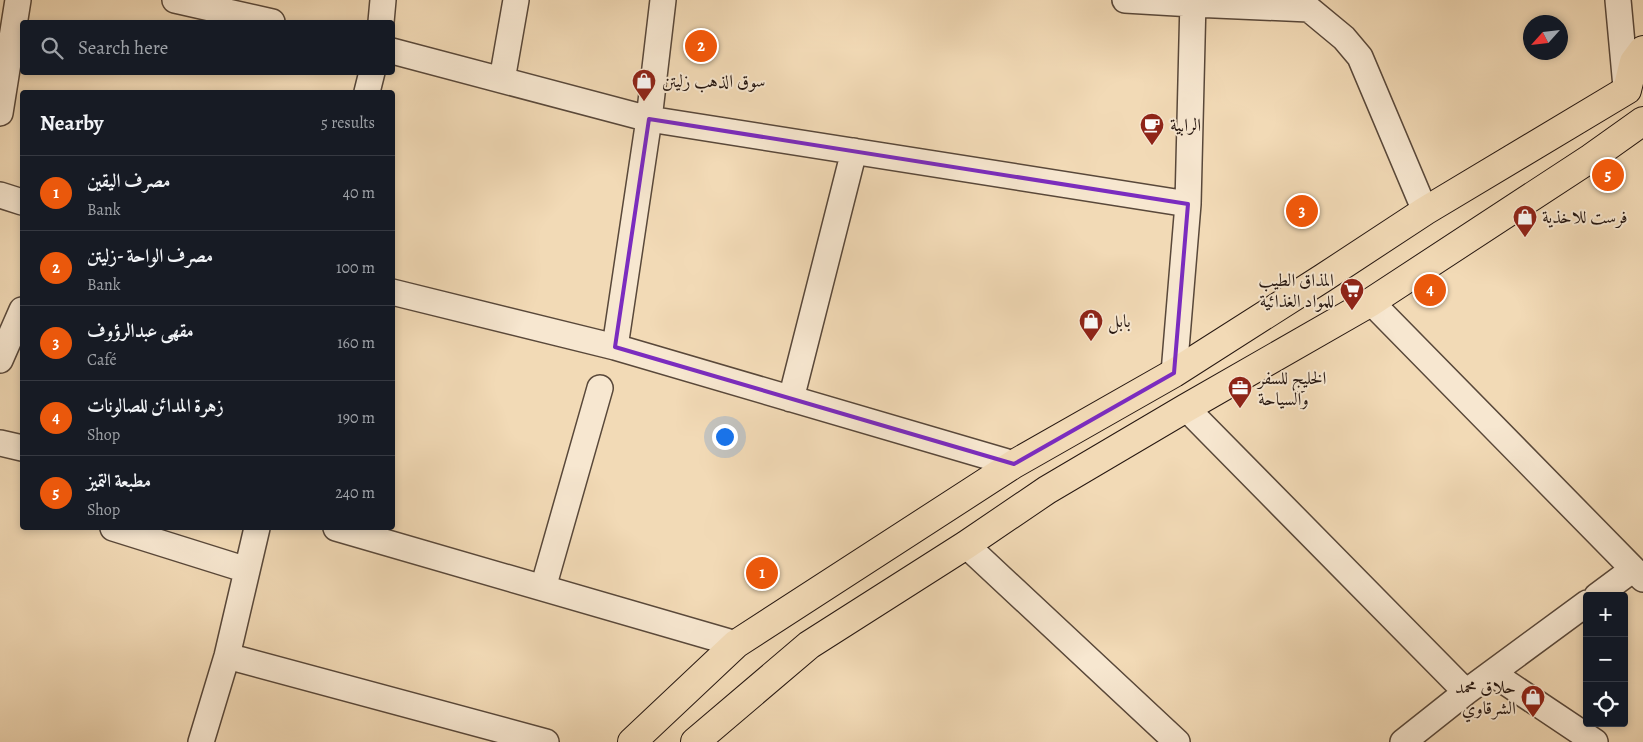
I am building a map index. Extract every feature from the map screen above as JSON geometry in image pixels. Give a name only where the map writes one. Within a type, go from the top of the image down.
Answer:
[{"type":"main road","points":[[632,742],[736,644],[1014,464],[1174,373],[1425,211],[1627,90],[1634,62],[1643,50]]},
{"type":"main road","points":[[695,742],[809,645],[966,545],[1047,490],[1371,302],[1591,158],[1643,121]]},
{"type":"street","points":[[0,113],[18,0]]},
{"type":"street","points":[[175,0],[263,20]]},
{"type":"street","points":[[381,20],[383,0]]},
{"type":"street","points":[[502,80],[516,0]]},
{"type":"street","points":[[615,347],[649,119],[662,0]]},
{"type":"street","points":[[1124,0],[1309,9],[1344,38],[1360,57],[1425,211]]},
{"type":"street","points":[[1618,0],[1627,90]]},
{"type":"street","points":[[1174,373],[1188,204],[1193,2]]},
{"type":"street","points":[[395,52],[649,119],[1188,204]]},
{"type":"street","points":[[368,90],[371,75]]},
{"type":"street","points":[[791,399],[854,151]]},
{"type":"street","points":[[0,195],[20,201]]},
{"type":"street","points":[[395,293],[615,347],[1014,464]]},
{"type":"street","points":[[1371,302],[1637,575],[1605,592]]},
{"type":"street","points":[[0,360],[20,315]]},
{"type":"street","points":[[543,588],[600,388]]},
{"type":"street","points":[[1186,408],[1466,692]]},
{"type":"street","points":[[0,443],[20,448]]},
{"type":"street","points":[[119,530],[247,570]]},
{"type":"street","points":[[201,742],[227,656],[257,530]]},
{"type":"street","points":[[343,530],[736,644]]},
{"type":"street","points":[[966,545],[1176,742]]},
{"type":"street","points":[[1403,742],[1466,692],[1583,606]]},
{"type":"street","points":[[227,656],[546,742]]},
{"type":"street","points":[[1492,673],[1595,742]]},
{"type":"highlighted area","points":[[649,119],[1188,204],[1174,373],[1014,464],[615,347]]},
{"type":"place","name":"مصرف الواحة -زليتن","points":[[701,46]]},
{"type":"place","name":"سوق الذهب زليتن","points":[[644,102]]},
{"type":"place","name":"الرابية","points":[[1152,146]]},
{"type":"place","name":"مطبعة التميز","points":[[1608,175]]},
{"type":"place","name":"مقهى عبدالرؤوف","points":[[1302,211]]},
{"type":"place","name":"فرست للاخذية","points":[[1525,238]]},
{"type":"place","name":"زهرة المدائن للصالونات","points":[[1430,290]]},
{"type":"place","name":"المذاق الطيب للمواد الغذائية","points":[[1352,311]]},
{"type":"place","name":"بابل","points":[[1091,342]]},
{"type":"place","name":"الخليج للسفر والسياحة","points":[[1240,409]]},
{"type":"place","name":"مصرف اليقين","points":[[762,573]]},
{"type":"place","name":"حلاق محمد الشرقاوي","points":[[1533,718]]}]
